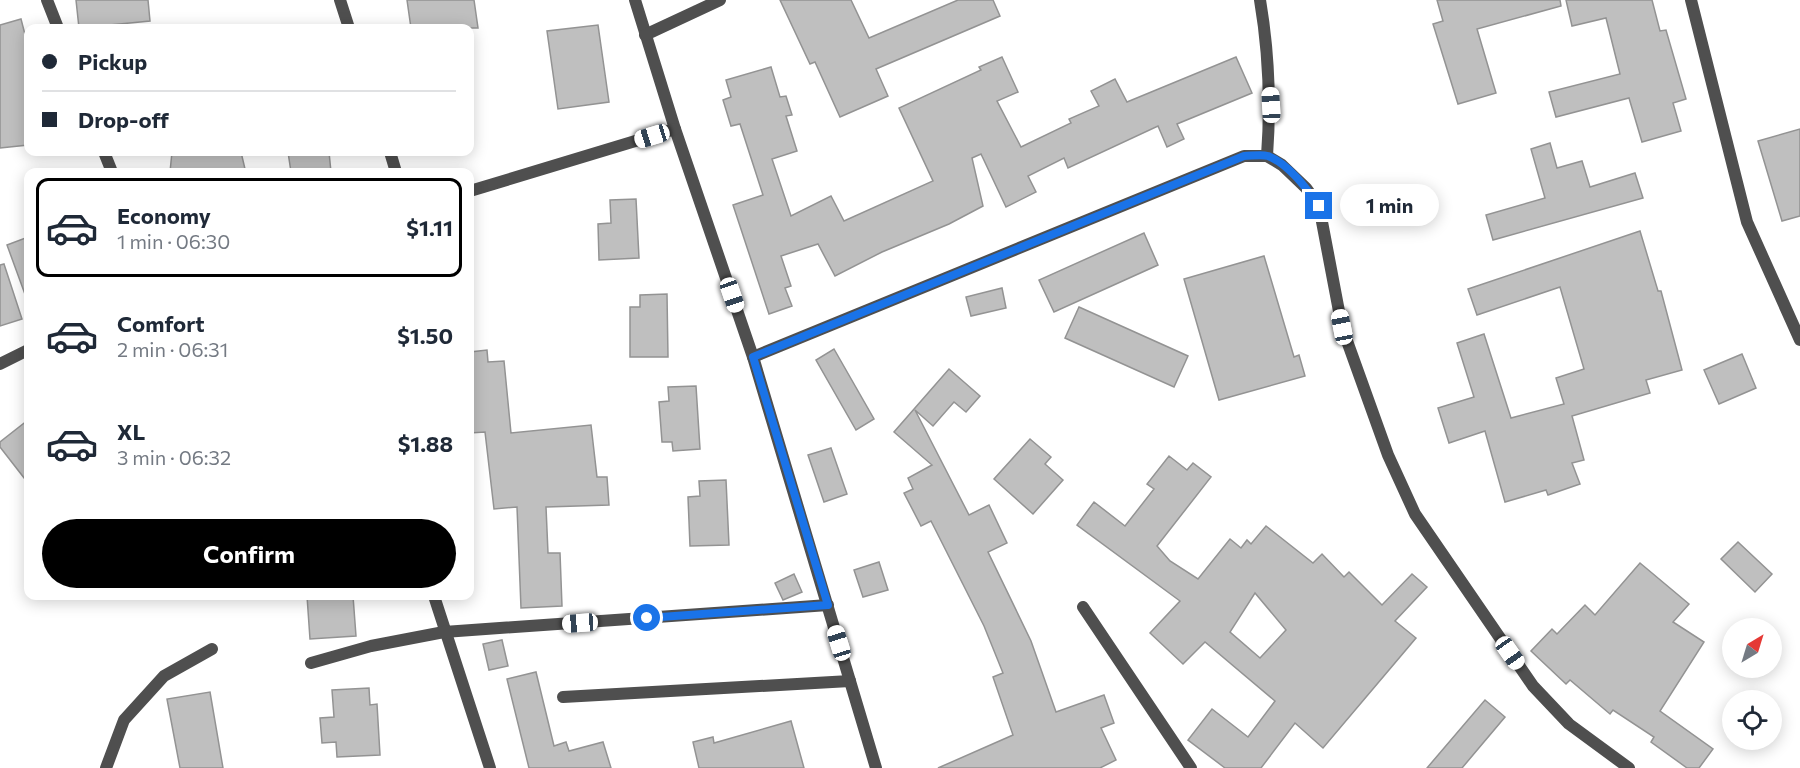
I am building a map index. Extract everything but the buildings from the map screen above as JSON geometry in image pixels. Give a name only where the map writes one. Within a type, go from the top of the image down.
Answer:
[{"type":"street","points":[[47,0],[56,24]]},
{"type":"street","points":[[340,0],[348,24]]},
{"type":"street","points":[[635,0],[675,129],[753,357],[876,768]]},
{"type":"street","points":[[645,35],[720,0]]},
{"type":"street","points":[[1260,0],[1269,64],[1271,105],[1267,156]]},
{"type":"street","points":[[1691,0],[1747,222],[1800,340]]},
{"type":"street","points":[[474,190],[675,129]]},
{"type":"street","points":[[753,357],[1244,156],[1267,156],[1290,173],[1319,206],[1342,327],[1388,455],[1415,514],[1533,686],[1569,724],[1629,768]]},
{"type":"street","points":[[0,364],[24,352]]},
{"type":"street","points":[[435,600],[490,768]]},
{"type":"street","points":[[311,663],[371,646],[444,632],[828,605]]},
{"type":"street","points":[[1083,607],[1191,768]]},
{"type":"street","points":[[106,768],[124,720],[164,676],[212,649]]},
{"type":"street","points":[[563,697],[850,681]]},
{"type":"route","points":[[647,618],[828,605],[753,357],[1244,156],[1267,156],[1282,165],[1306,188],[1319,206]]}]
